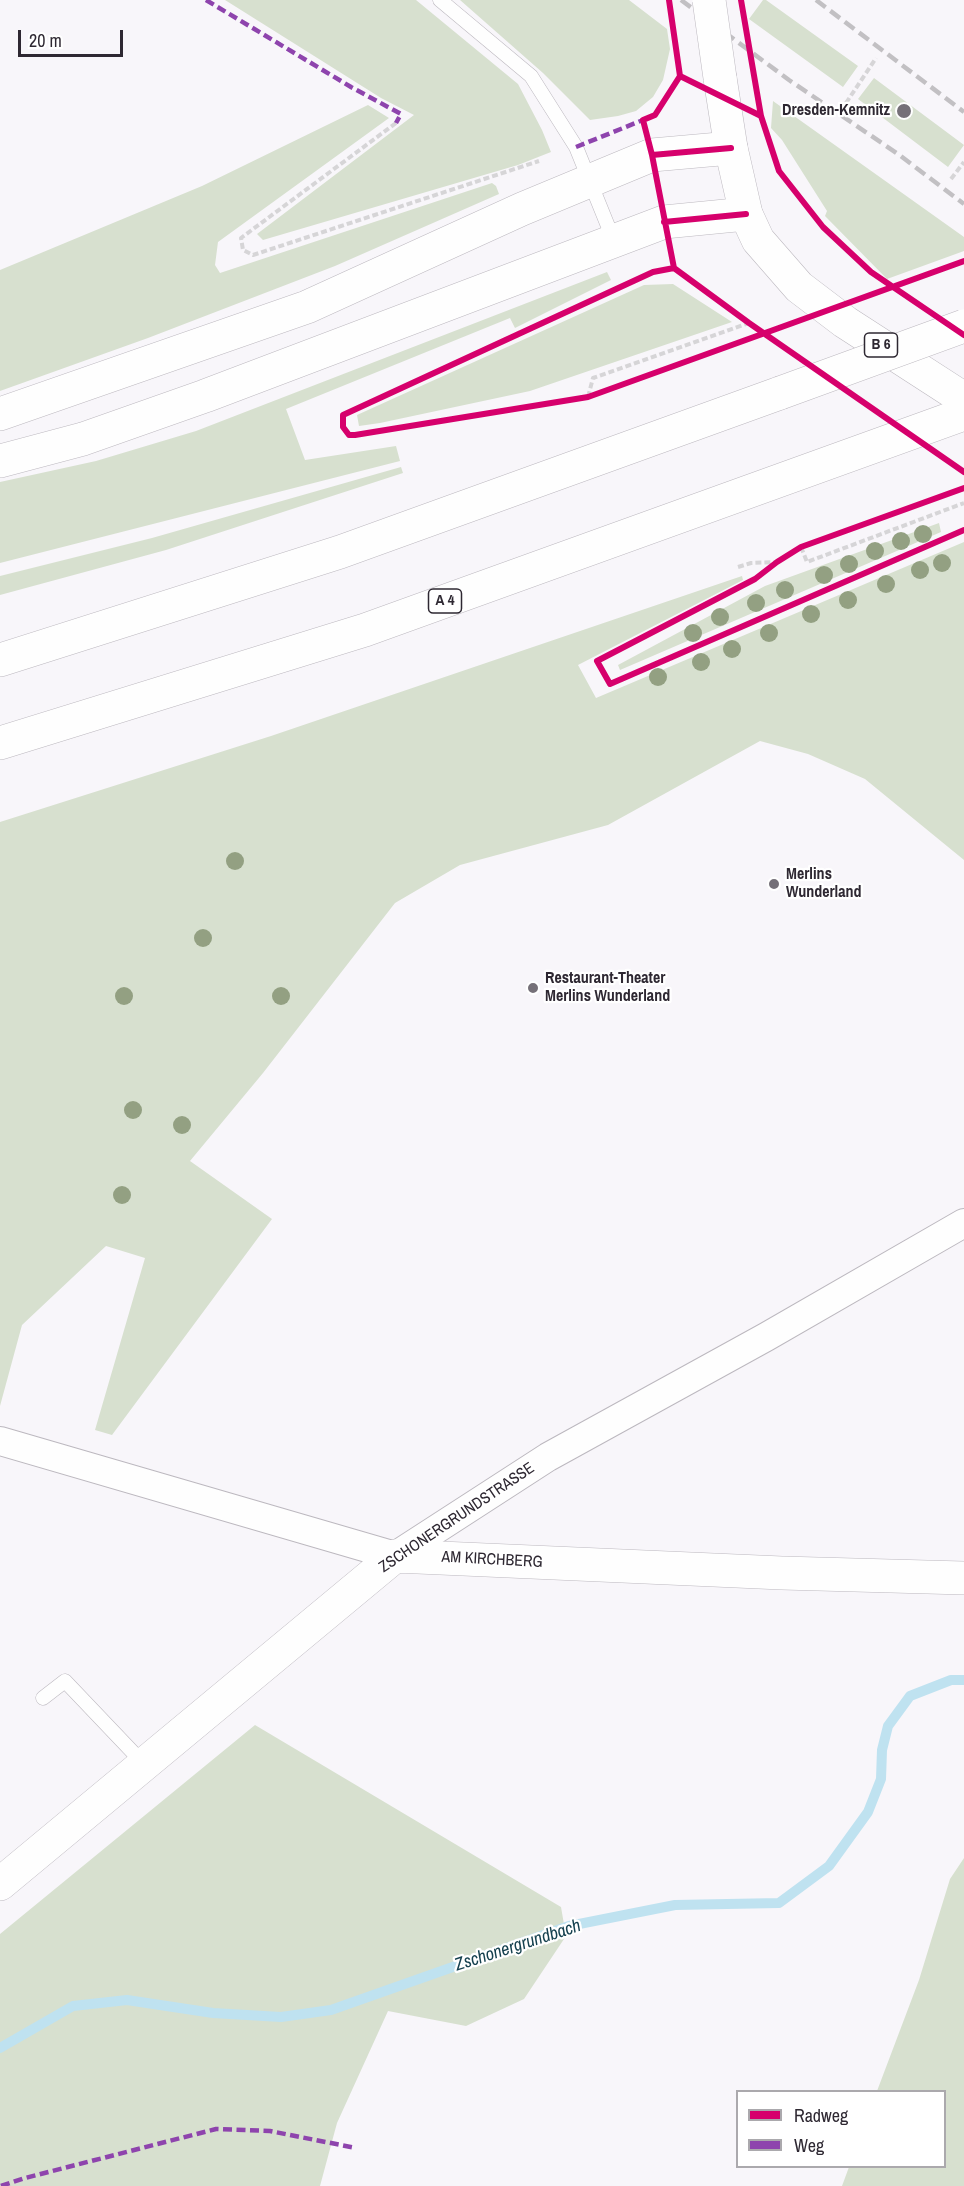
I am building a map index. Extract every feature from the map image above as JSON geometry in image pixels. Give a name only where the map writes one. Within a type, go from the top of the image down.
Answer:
[{"type":"main road","name":"B 6","points":[[709,0],[731,148],[746,214],[758,240],[800,287],[845,322],[964,399]]},
{"type":"main road","points":[[0,414],[307,308],[522,209],[652,155],[731,148]]},
{"type":"main road","points":[[0,461],[83,439],[205,396],[664,222],[746,214]]},
{"type":"main road","points":[[0,660],[340,552],[964,326]]},
{"type":"main road","name":"A 4","points":[[0,742],[365,630],[964,414]]},
{"type":"main road","name":"AM KIRCHBERG","points":[[395,1556],[782,1573],[964,1578]]},
{"type":"main road","name":"ZSCHONERGRUNDSTRASSE","points":[[0,1884],[395,1556]]},
{"type":"street","name":"ZSCHONERGRUNDSTRASSE","points":[[395,1556],[548,1457],[964,1223]]},
{"type":"street","name":"AM KIRCHBERG","points":[[0,1441],[395,1556]]},
{"type":"lane","points":[[440,0],[531,76],[576,147],[614,241]]},
{"type":"lane","points":[[43,1698],[65,1681],[144,1764]]},
{"type":"path","points":[[846,103],[876,58]]},
{"type":"path","points":[[396,123],[241,238],[243,250],[253,255],[506,174],[576,147]]},
{"type":"path","points":[[951,179],[964,162]]},
{"type":"path","points":[[741,317],[759,330]]},
{"type":"path","points":[[588,398],[593,378],[749,323]]},
{"type":"path","points":[[801,547],[807,562],[964,503]]},
{"type":"path","points":[[738,567],[751,563],[777,562]]},
{"type":"green space","points":[[225,0],[416,0],[518,84],[551,152],[518,165],[263,240],[257,234],[414,115],[381,98]]},
{"type":"green space","points":[[460,0],[629,0],[667,29],[670,49],[663,80],[653,97],[636,111],[590,120],[543,73]]},
{"type":"green space","points":[[763,0],[858,66],[843,87],[749,19]]},
{"type":"green space","points":[[874,78],[964,145],[948,167],[858,99]]},
{"type":"green space","points":[[773,101],[964,237],[964,251],[887,279],[825,216],[827,211],[782,140],[771,128]]},
{"type":"green space","points":[[368,105],[389,118],[218,242],[215,265],[220,273],[492,183],[499,194],[335,266],[148,338],[0,391],[0,270],[202,186]]},
{"type":"green space","points":[[607,272],[611,280],[515,328],[510,318],[286,409],[305,460],[396,446],[400,461],[0,563],[0,482],[96,461],[196,431]]},
{"type":"green space","points":[[673,284],[732,322],[530,391],[359,426],[357,415],[644,285]]},
{"type":"green space","points":[[401,467],[403,473],[166,550],[0,595],[0,576],[152,538]]},
{"type":"green space","points":[[939,523],[941,532],[620,670],[618,665],[765,586]]},
{"type":"green space","points":[[964,542],[964,860],[865,779],[808,754],[760,741],[608,825],[460,865],[395,903],[263,1073],[190,1161],[272,1219],[112,1435],[95,1430],[145,1258],[106,1246],[22,1325],[0,1406],[0,822],[271,736],[742,576],[743,580],[578,665],[596,698]]},
{"type":"green space","points":[[255,1725],[561,1907],[566,1936],[524,1999],[466,2026],[388,2011],[337,2123],[320,2186],[0,2186],[0,1934]]},
{"type":"green space","points":[[964,1858],[964,2186],[842,2186],[849,2168],[946,2168],[946,2090],[877,2090],[919,1980],[950,1879]]},
{"type":"waterway","name":"Zschonergrundbach","points":[[0,2048],[73,2006],[127,2000],[213,2013],[281,2017],[331,2010],[569,1926],[675,1905],[779,1903],[829,1866],[868,1812],[881,1779],[882,1750],[888,1726],[910,1696],[951,1680],[964,1680]]},
{"type":"railway","points":[[681,0],[789,80],[898,154],[964,204]]},
{"type":"railway","points":[[816,0],[964,112]]},
{"type":"marked path","points":[[206,0],[351,87],[401,114],[396,123]]},
{"type":"marked path","points":[[576,147],[643,120]]},
{"type":"marked path","points":[[1,2186],[216,2129],[270,2131],[356,2148]]},
{"type":"cycle path","points":[[669,0],[680,76],[655,115],[643,120],[674,268],[749,323],[964,472]]},
{"type":"cycle path","points":[[741,0],[761,116],[779,171],[823,227],[871,272],[964,335]]},
{"type":"cycle path","points":[[680,76],[761,116]]},
{"type":"cycle path","points":[[652,155],[731,148]]},
{"type":"cycle path","points":[[664,222],[746,214]]},
{"type":"cycle path","points":[[674,268],[653,272],[343,415],[343,427],[349,435],[355,435],[588,397],[964,261]]},
{"type":"cycle path","points":[[964,488],[801,547],[755,579],[597,661],[610,684],[964,530]]},
{"type":"place","name":"Dresden-Kemnitz","points":[[904,111]]},
{"type":"place","name":"Merlins Wunderland","points":[[774,884]]},
{"type":"place","name":"Restaurant-Theater Merlins Wunderland","points":[[533,988]]}]
